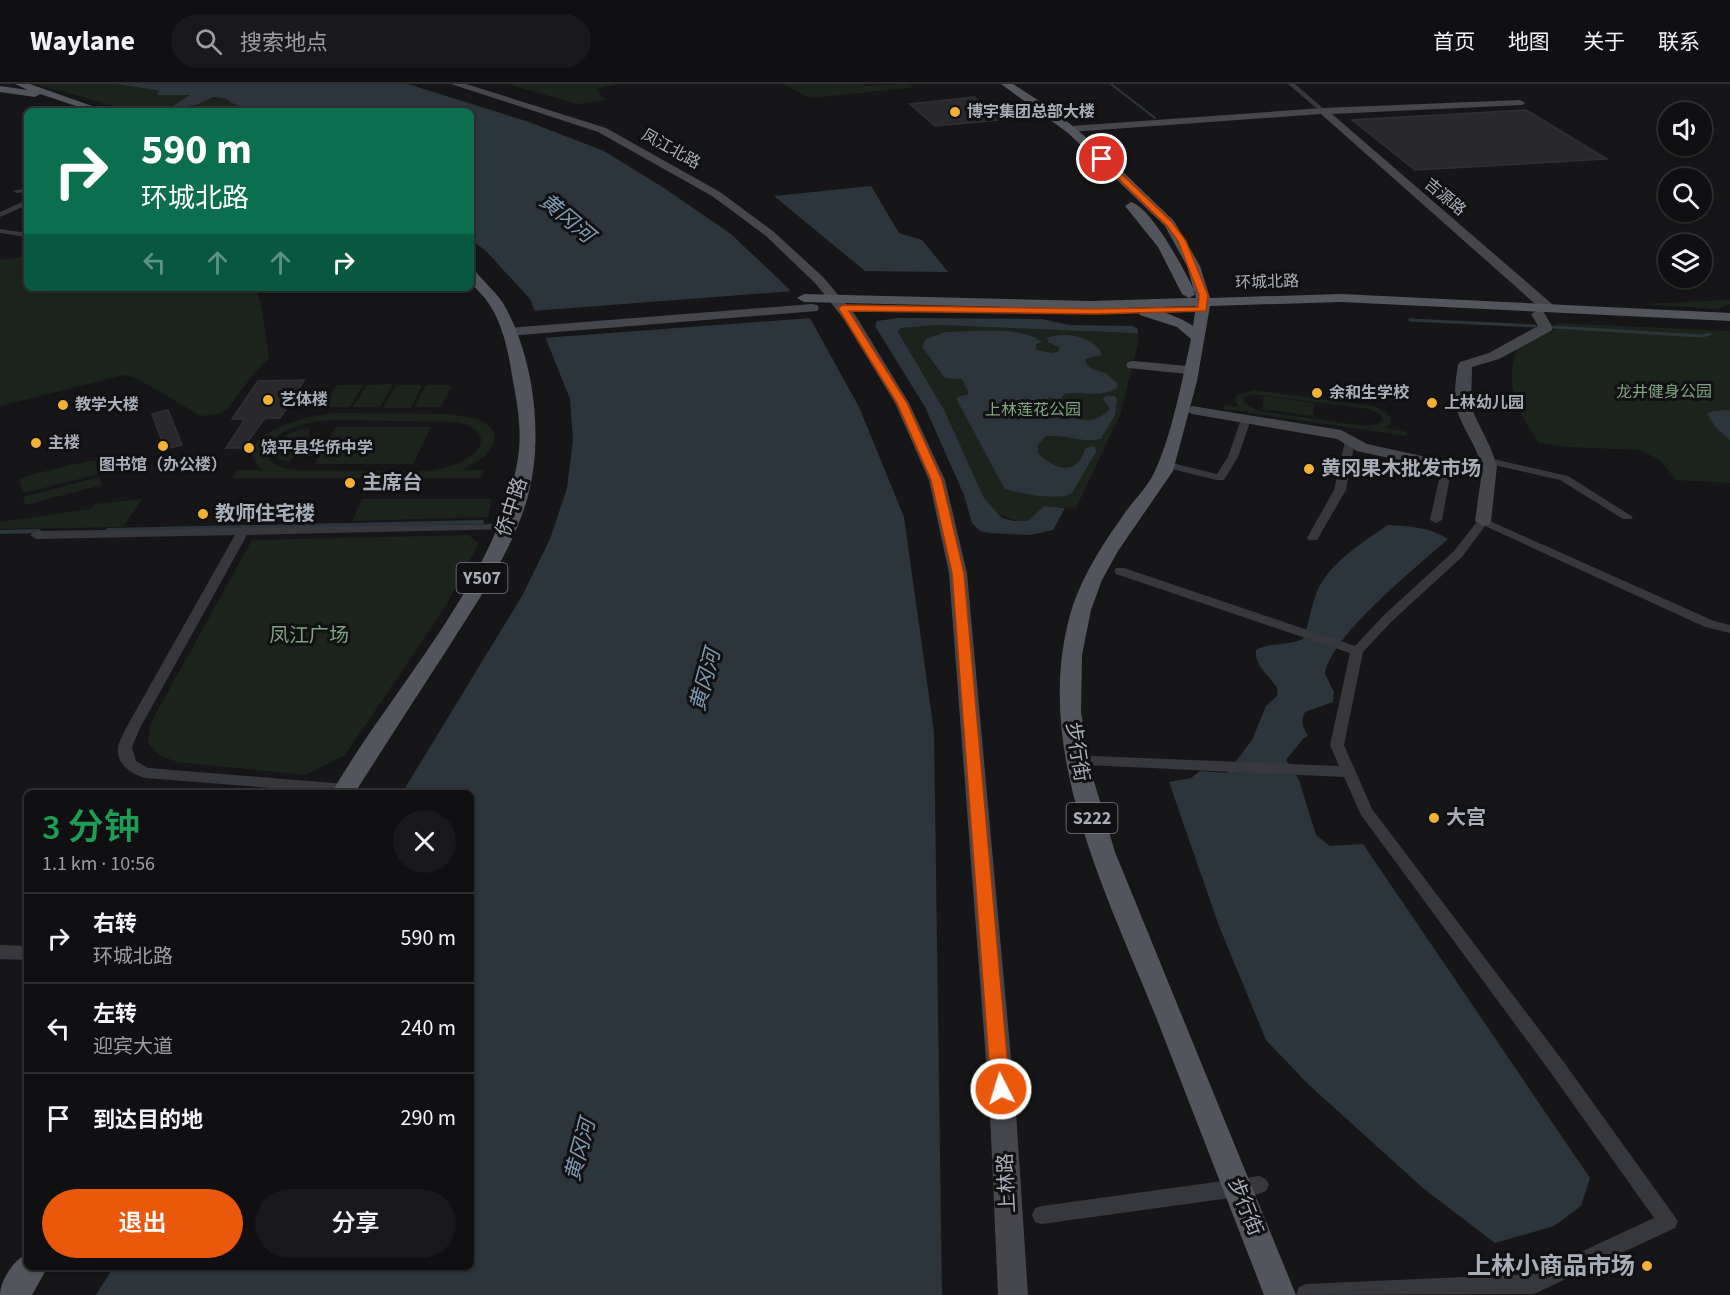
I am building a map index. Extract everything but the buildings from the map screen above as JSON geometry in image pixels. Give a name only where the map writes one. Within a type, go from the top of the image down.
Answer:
[{"type":"main road","points":[[20,84],[92,108]]},
{"type":"main road","name":"凤江北路","points":[[456,84],[602,130],[658,160],[716,194],[770,234],[820,280],[839,304]]},
{"type":"main road","points":[[1007,84],[993,86],[1032,111],[1067,143],[1083,140]]},
{"type":"main road","name":"S222","points":[[1007,84],[1047,109],[1071,129],[1170,224],[1182,241],[1204,295],[1197,307]]},
{"type":"main road","points":[[0,89],[50,94]]},
{"type":"main road","points":[[1071,129],[1323,111],[1520,103]]},
{"type":"main road","points":[[1032,111],[1047,109]]},
{"type":"main road","name":"吉源路","points":[[1323,111],[1539,309]]},
{"type":"main road","name":"S222","points":[[1126,201],[1163,242],[1174,259],[1197,307]]},
{"type":"main road","points":[[1131,308],[1171,296],[1180,287],[1182,276]]},
{"type":"main road","name":"Y507","points":[[474,278],[496,303],[506,327]]},
{"type":"main road","points":[[506,327],[808,303]]},
{"type":"main road","name":"环城北路","points":[[808,303],[1131,308],[1339,305],[1539,309],[1729,317]]},
{"type":"main road","name":"上林路","points":[[839,304],[902,403],[937,480],[958,573],[1003,1113],[1013,1295]]},
{"type":"main road","name":"步行街","points":[[1197,307],[1198,338],[1190,379],[1163,471],[1116,538],[1094,579],[1077,623],[1069,675],[1071,727],[1082,786],[1103,852],[1280,1295]]},
{"type":"main road","points":[[1131,308],[1173,320],[1189,328],[1198,338]]},
{"type":"main road","points":[[1483,521],[1489,468],[1464,409],[1462,382],[1465,365],[1494,356],[1546,328],[1539,309]]},
{"type":"main road","name":"侨中路","points":[[345,790],[474,592],[507,527],[519,497],[524,471],[528,418],[515,349],[506,327]]},
{"type":"main road","points":[[1133,365],[1188,370]]},
{"type":"main road","points":[[1192,410],[1341,435],[1362,448],[1447,466],[1489,468]]},
{"type":"main road","points":[[13,1295],[30,1270]]},
{"type":"street","points":[[1291,84],[1323,111]]},
{"type":"street","points":[[18,191],[24,190]]},
{"type":"street","points":[[0,214],[24,203]]},
{"type":"street","points":[[0,231],[24,235]]},
{"type":"street","points":[[1173,466],[1220,478],[1233,457],[1246,418]]},
{"type":"street","points":[[1313,538],[1340,489],[1350,441]]},
{"type":"street","points":[[1436,520],[1447,466]]},
{"type":"street","points":[[1489,468],[1564,478],[1627,517]]},
{"type":"street","points":[[1306,1294],[1534,1284],[1668,1221],[1557,1067],[1366,811],[1337,745],[1349,648],[1387,619],[1458,555],[1483,521],[1710,624],[1730,629]]},
{"type":"street","points":[[36,535],[507,527]]},
{"type":"street","points":[[243,532],[133,728],[125,747],[129,764],[145,773],[333,790]]},
{"type":"street","points":[[1120,571],[1349,648]]},
{"type":"street","points":[[1093,761],[1349,772]]},
{"type":"street","points":[[0,952],[24,953]]},
{"type":"street","points":[[1042,1215],[1259,1185]]},
{"type":"green space","points":[[35,84],[116,84],[161,91],[160,95],[189,95],[171,108],[122,108]]},
{"type":"green space","points":[[507,84],[618,84],[595,89],[606,100],[578,104]]},
{"type":"green space","points":[[784,84],[862,84],[867,86],[908,84],[915,87],[813,98]]},
{"type":"green space","points":[[218,98],[230,99],[246,108],[177,108]]},
{"type":"green space","points":[[24,256],[24,291],[257,291],[262,308],[269,358],[255,372],[227,409],[218,414],[201,416],[136,378],[124,375],[0,406],[0,260]]},
{"type":"green space","points":[[1730,300],[1730,304],[1718,309],[1640,304]]},
{"type":"green space","name":"龙井健身公园","points":[[1557,323],[1730,331],[1730,483],[1676,480],[1660,460],[1640,450],[1568,447],[1538,443],[1515,398],[1512,387],[1513,363],[1517,349],[1554,330]]},
{"type":"green space","name":"上林莲花公园","points":[[939,325],[1138,333],[1139,340],[1120,415],[1076,508],[1044,506],[1029,521],[1021,521],[1003,516],[984,498],[898,332],[900,328]]},
{"type":"green space","points":[[393,384],[380,407],[353,407],[367,385]]},
{"type":"green space","points":[[337,385],[363,385],[350,407],[323,407]]},
{"type":"green space","points":[[396,385],[422,385],[411,408],[383,408]]},
{"type":"green space","points":[[426,385],[452,385],[441,407],[414,407]]},
{"type":"green space","points":[[1254,390],[1374,406],[1391,418],[1391,423],[1386,428],[1407,432],[1407,436],[1224,409],[1225,405],[1239,407],[1235,400],[1237,395]],"holes":[[[1252,394],[1369,409],[1380,414],[1383,420],[1377,425],[1365,426],[1258,411],[1244,402],[1244,398]]]},
{"type":"green space","points":[[1264,396],[1314,403],[1313,416],[1262,409]]},
{"type":"green space","points":[[334,413],[451,414],[478,419],[488,425],[494,432],[494,444],[484,457],[462,470],[484,470],[481,478],[232,478],[237,470],[262,470],[253,458],[254,447],[262,437],[291,423]],"holes":[[[334,420],[457,422],[479,433],[481,444],[472,456],[440,469],[426,471],[292,470],[278,466],[269,460],[268,448],[273,441],[280,434],[306,423]]]},
{"type":"green space","points":[[336,427],[431,427],[413,464],[315,464]]},
{"type":"green space","points":[[309,428],[310,443],[321,443],[319,447],[306,447],[289,462],[279,459],[272,451],[282,437]]},
{"type":"green space","points":[[95,461],[99,474],[23,493],[20,480],[26,476]]},
{"type":"green space","points":[[99,477],[102,485],[25,505],[23,497]]},
{"type":"green space","points":[[142,499],[123,527],[0,529],[0,522],[90,509],[95,504]]},
{"type":"green space","points":[[362,499],[492,499],[488,517],[352,521]]},
{"type":"green space","name":"凤江广场","points":[[468,535],[479,543],[445,607],[345,755],[306,775],[177,762],[159,755],[148,743],[150,724],[252,540]]},
{"type":"water","name":"黄冈河","points":[[116,84],[408,84],[529,122],[604,151],[664,188],[731,234],[788,288],[811,320],[859,407],[904,517],[934,732],[942,1295],[96,1295],[112,1270],[474,1270],[474,790],[404,790],[522,596],[550,539],[567,488],[573,440],[570,399],[530,299],[486,251],[474,242],[474,108],[244,108],[228,99],[214,97],[198,104],[170,108],[190,95],[159,95],[157,93],[160,91]]},
{"type":"water","points":[[871,186],[899,233],[922,240],[948,272],[865,271],[774,196]]},
{"type":"water","points":[[898,318],[1041,319],[1069,325],[1137,328],[1138,333],[939,325],[900,328],[898,332],[944,410],[984,498],[1002,518],[1013,521],[1028,521],[1044,506],[1065,508],[1053,530],[1030,535],[988,533],[980,531],[972,523],[964,495],[925,407],[875,326],[877,321]]},
{"type":"water","name":"上林莲花公园","points":[[1010,331],[1022,333],[1042,342],[1036,344],[1036,350],[1052,353],[1059,351],[1059,347],[1048,342],[1047,338],[1070,335],[1086,339],[1098,349],[1102,355],[1085,359],[1090,368],[1105,373],[1117,383],[1117,388],[1098,394],[1064,394],[1061,400],[1049,398],[1044,401],[1048,404],[1059,404],[1077,418],[1091,420],[1110,409],[1103,399],[1105,396],[1115,396],[1117,399],[1115,415],[1101,439],[1046,436],[1038,445],[1038,453],[1046,460],[1056,466],[1066,468],[1078,463],[1086,448],[1095,446],[1096,452],[1072,493],[1048,497],[1004,488],[957,400],[957,397],[969,394],[962,379],[945,378],[922,347],[926,339],[946,332]]},
{"type":"water","points":[[1730,410],[1730,440],[1716,428],[1707,414],[1713,411]]},
{"type":"water","points":[[1388,525],[1426,530],[1448,539],[1377,602],[1342,640],[1325,674],[1334,692],[1333,702],[1305,712],[1303,724],[1308,736],[1286,760],[1299,780],[1316,835],[1330,846],[1363,844],[1590,1178],[1581,1206],[1554,1226],[1495,1243],[1424,1189],[1308,1084],[1266,1040],[1219,926],[1169,782],[1191,778],[1200,771],[1227,773],[1252,740],[1266,706],[1277,696],[1278,690],[1260,666],[1256,650],[1303,639],[1318,589],[1324,579],[1349,553]]},
{"type":"pier","points":[[794,291],[812,318],[543,338],[532,311]]},
{"type":"waterway","points":[[1111,84],[1155,118]]},
{"type":"waterway","points":[[1410,320],[1535,326]]},
{"type":"waterway","points":[[1554,327],[1701,336],[1710,334]]},
{"type":"waterway","points":[[108,530],[482,522]]},
{"type":"waterway","points":[[0,532],[39,531]]},
{"type":"place","name":"博宇集团总部大楼","points":[[955,112]]},
{"type":"place","name":"余和生学校","points":[[1317,393]]},
{"type":"place","name":"艺体楼","points":[[268,400]]},
{"type":"place","name":"上林幼儿园","points":[[1432,403]]},
{"type":"place","name":"教学大楼","points":[[63,405]]},
{"type":"place","name":"主楼","points":[[36,443]]},
{"type":"place","name":"图书馆（办公楼）","points":[[163,446]]},
{"type":"place","name":"饶平县华侨中学","points":[[249,448]]},
{"type":"place","name":"黄冈果木批发市场","points":[[1309,469]]},
{"type":"place","name":"主席台","points":[[350,483]]},
{"type":"place","name":"教师住宅楼","points":[[203,514]]},
{"type":"place","name":"大宫","points":[[1434,818]]},
{"type":"place","name":"上林小商品市场","points":[[1647,1266]]},
{"type":"route","points":[[1001,1089],[958,573],[937,480],[902,403],[843,308],[1095,312],[1203,309],[1204,295],[1182,241],[1170,224],[1102,159]]}]
